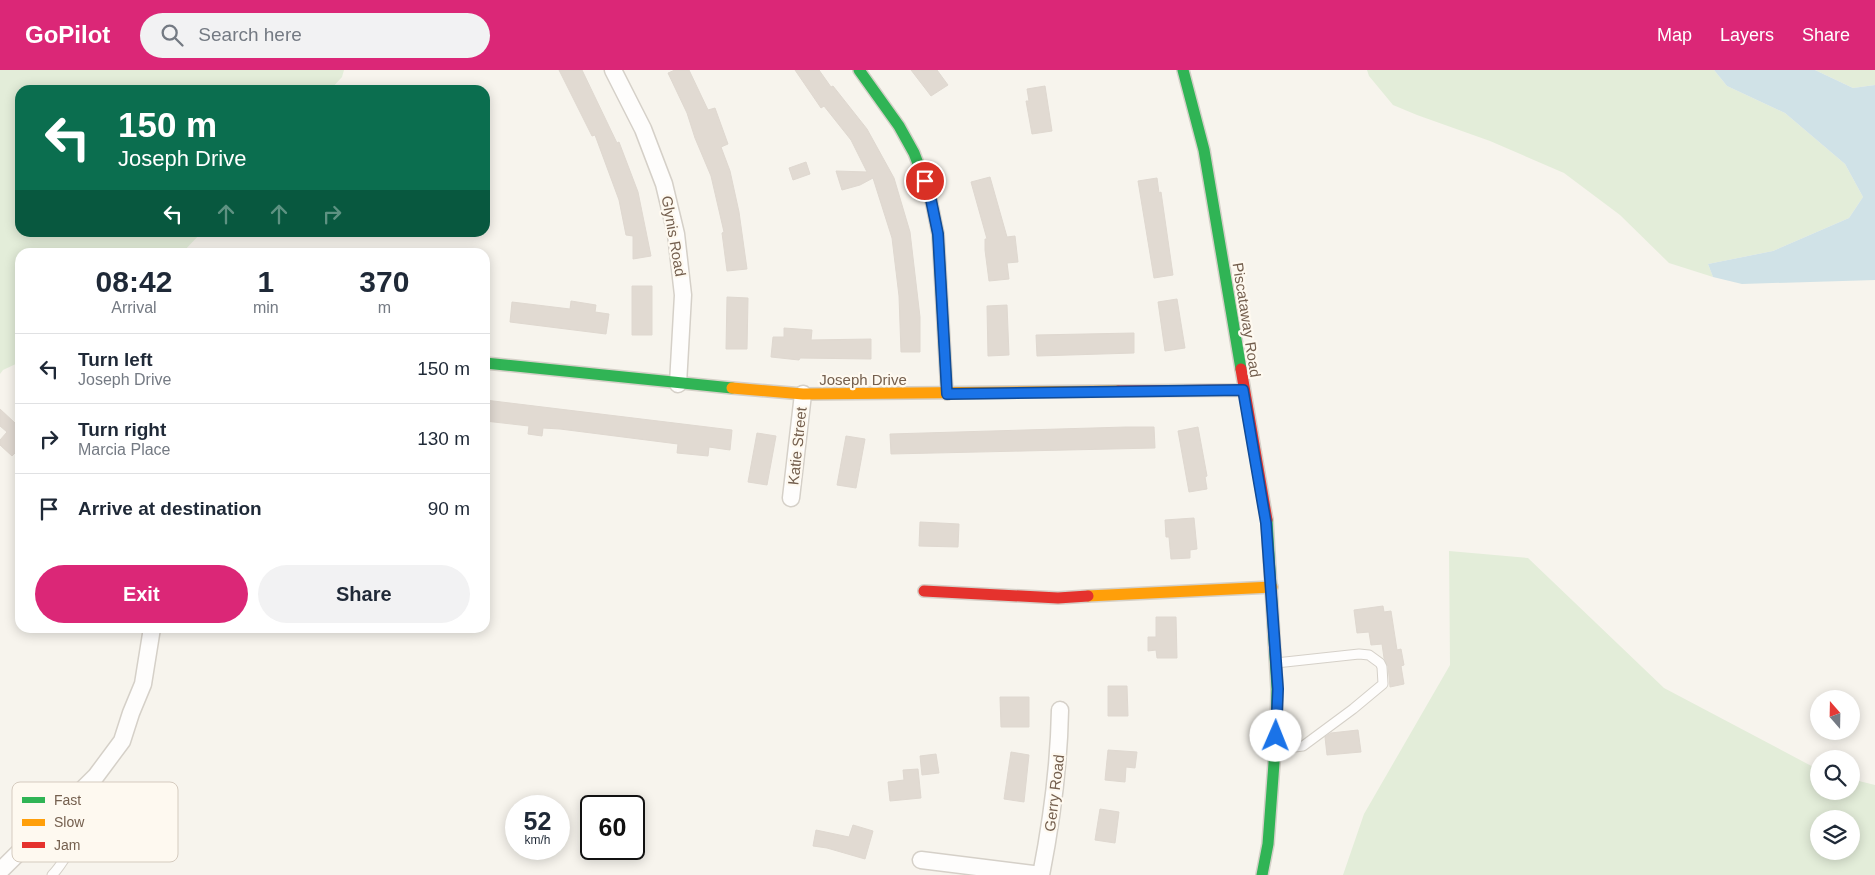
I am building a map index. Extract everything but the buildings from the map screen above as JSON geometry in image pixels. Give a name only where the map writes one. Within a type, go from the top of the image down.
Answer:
[{"type":"street","name":"Glynis Road","points":[[613,70],[650,147],[664,184],[676,234],[683,295],[678,384]]},
{"type":"street","points":[[859,70],[899,126],[914,153],[930,195],[938,234],[947,394]]},
{"type":"street","name":"Piscataway Road","points":[[1183,70],[1204,150],[1266,523],[1278,689],[1268,844],[1262,875]]},
{"type":"street","name":"Joseph Drive","points":[[490,364],[678,384],[803,394],[1243,390]]},
{"type":"street","name":"Katie Street","points":[[791,498],[803,394]]},
{"type":"street","points":[[924,591],[1058,598],[1272,586]]},
{"type":"street","points":[[90,782],[122,741],[143,684],[151,633]]},
{"type":"street","name":"Gerry Road","points":[[1041,875],[1052,819],[1060,752],[1060,710]]},
{"type":"street","points":[[0,871],[12,859]]},
{"type":"street","points":[[920,860],[1041,875]]},
{"type":"lane","points":[[1275,750],[1303,746],[1383,684],[1380,663],[1369,655],[1359,654],[1276,662]]},
{"type":"lane","points":[[52,875],[64,862]]},
{"type":"green space","points":[[0,70],[344,70],[342,77],[335,85],[15,85],[15,237],[197,237],[187,248],[15,248],[15,364],[3,370],[0,374]]},
{"type":"green space","points":[[1367,70],[1714,70],[1727,86],[1785,113],[1845,164],[1863,197],[1849,218],[1773,251],[1708,264],[1713,277],[1669,263],[1620,215],[1564,173],[1490,141],[1393,105],[1369,76]]},
{"type":"green space","points":[[1815,70],[1875,70],[1875,85],[1853,88]]},
{"type":"green space","points":[[1449,551],[1528,558],[1664,688],[1810,765],[1810,800],[1860,800],[1860,781],[1875,785],[1875,875],[1343,875],[1364,814],[1450,665]]},
{"type":"shaded area","points":[[1714,70],[1815,70],[1853,88],[1875,85],[1875,280],[1742,284],[1713,277],[1708,264],[1773,251],[1849,218],[1863,197],[1845,164],[1785,113],[1727,86]]},
{"type":"traffic: fast","points":[[859,70],[899,126],[914,153],[930,195],[938,234],[947,394]]},
{"type":"traffic: fast","points":[[1183,70],[1204,150],[1241,369]]},
{"type":"traffic: fast","points":[[490,364],[732,388]]},
{"type":"traffic: fast","points":[[1262,875],[1268,844],[1276,736],[1277,689],[1267,520]]},
{"type":"traffic: slow","points":[[732,388],[803,394],[1118,391]]},
{"type":"traffic: slow","points":[[1088,596],[1272,587]]},
{"type":"traffic: jam","points":[[1241,369],[1267,520]]},
{"type":"traffic: jam","points":[[1118,391],[1243,390]]},
{"type":"traffic: jam","points":[[924,591],[1058,598],[1088,596]]},
{"type":"route","points":[[925,181],[930,195],[938,234],[947,394],[1243,390],[1266,523],[1278,689],[1276,736]]}]
